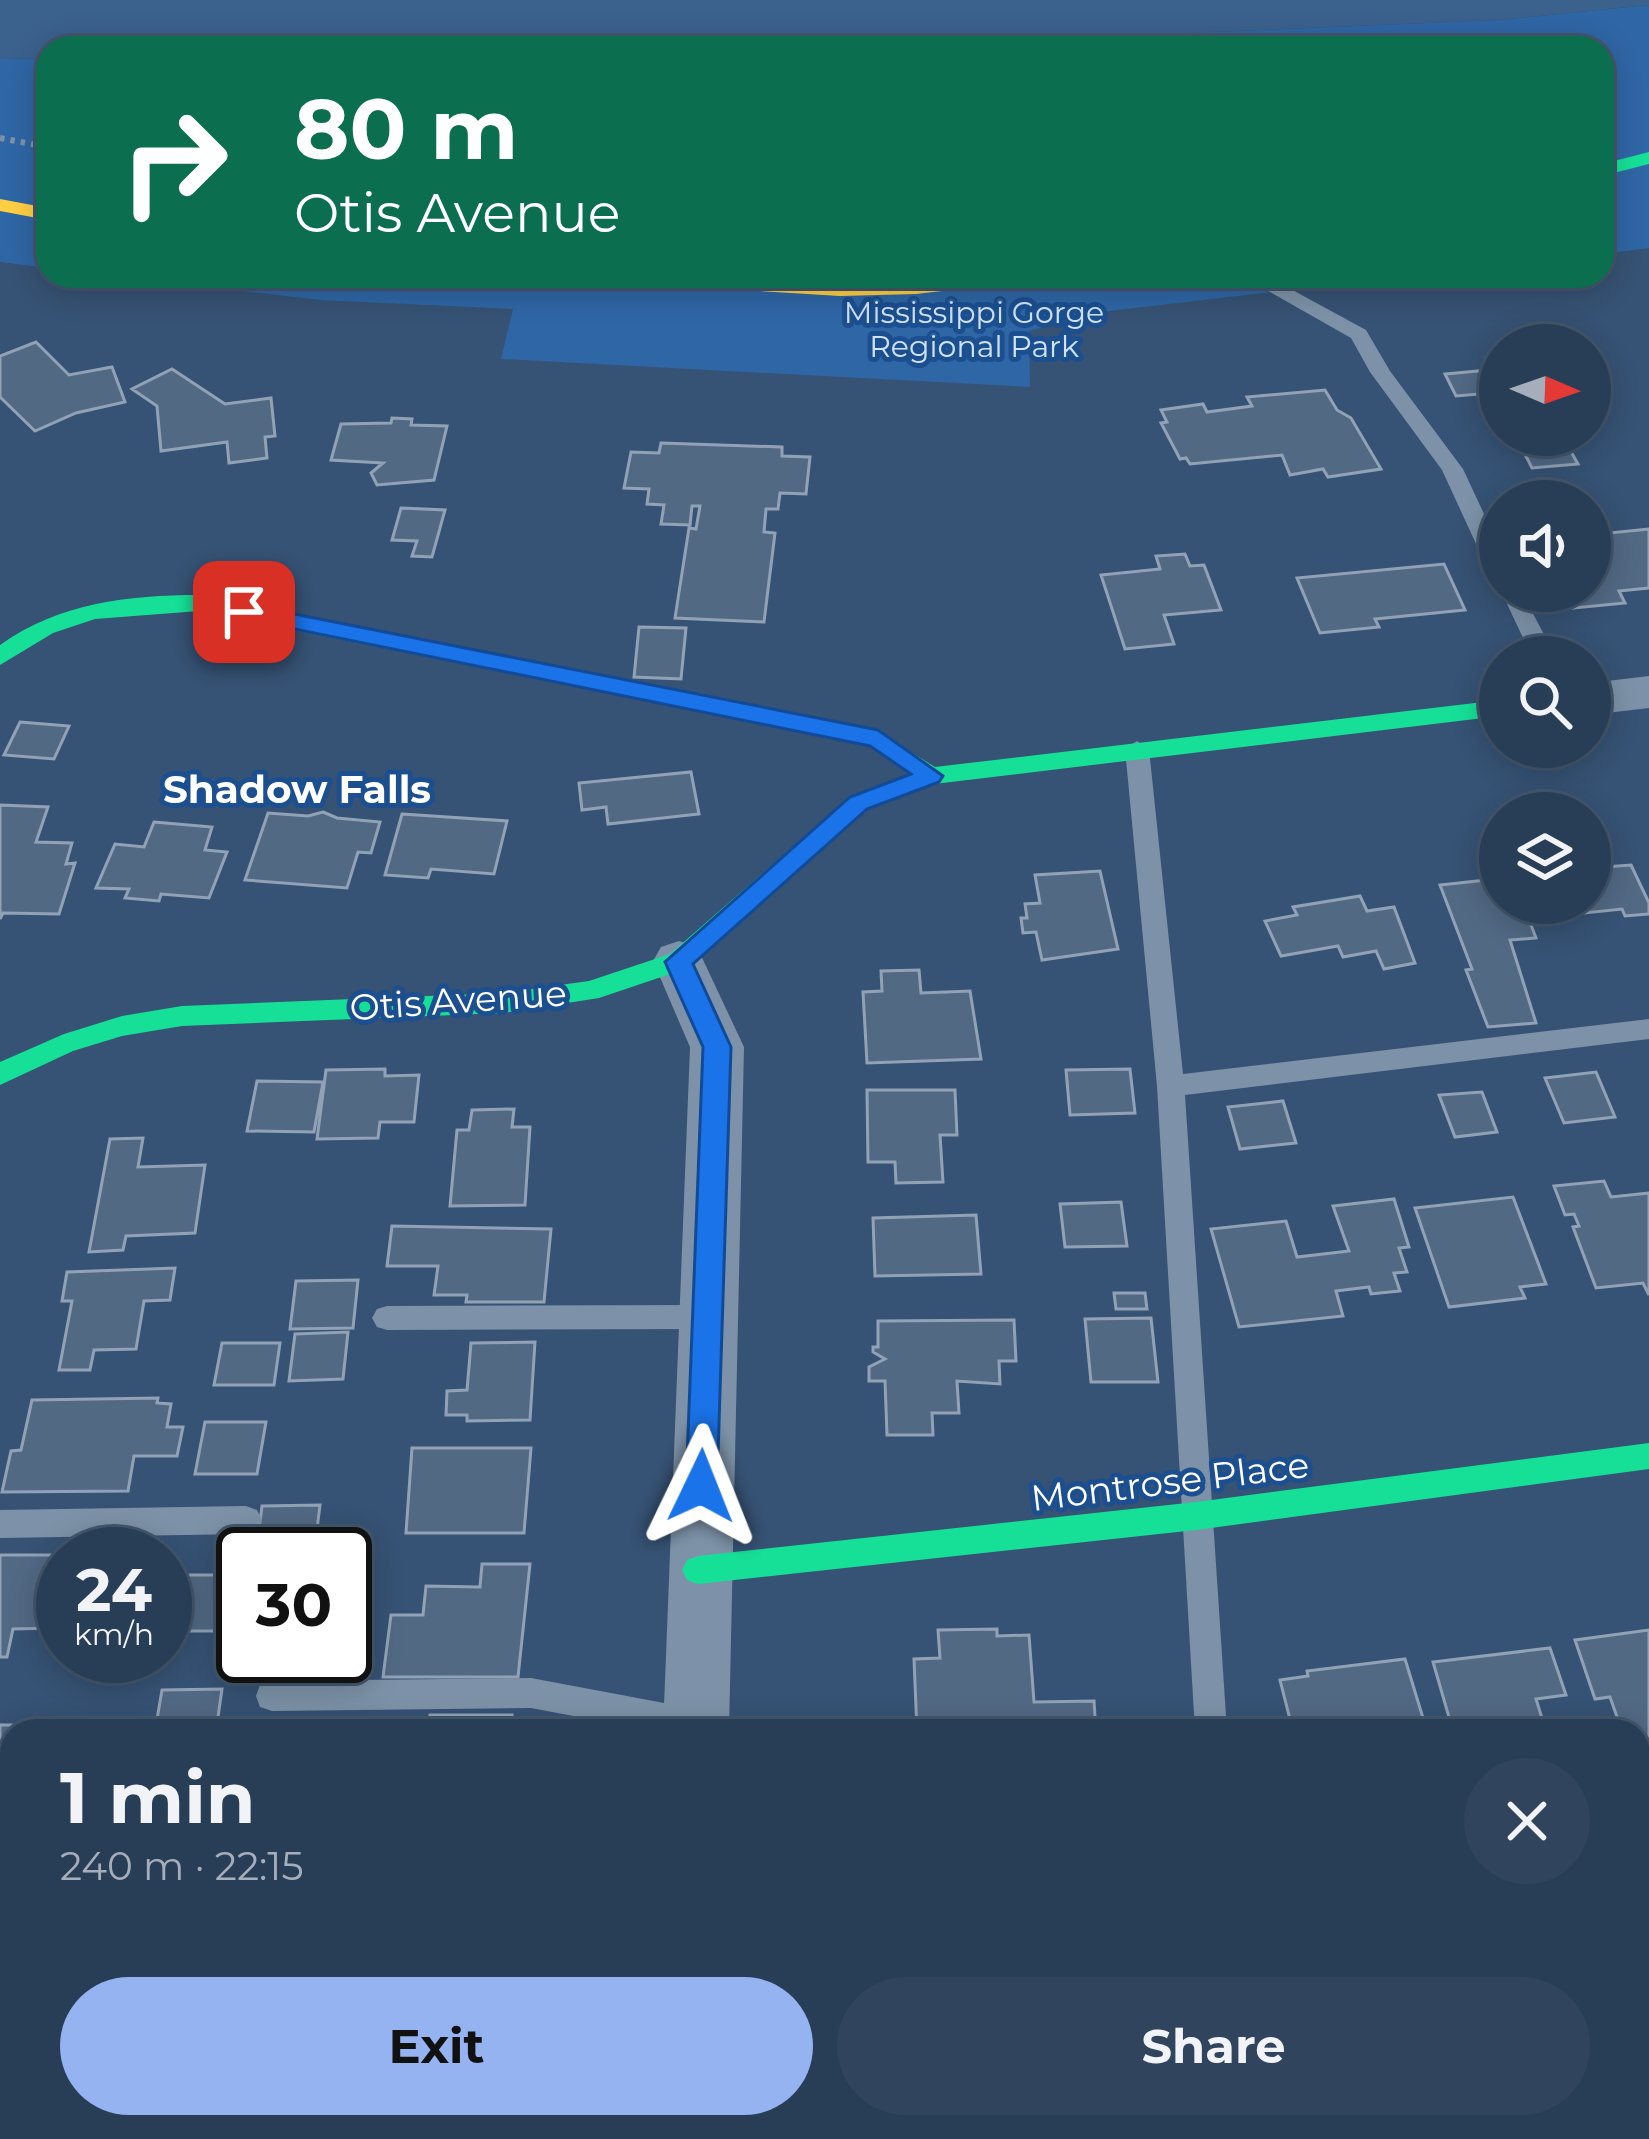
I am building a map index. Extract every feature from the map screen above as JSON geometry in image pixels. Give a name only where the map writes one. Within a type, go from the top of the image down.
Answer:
[{"type":"street","points":[[1614,167],[1649,158]]},
{"type":"street","points":[[0,206],[36,212]]},
{"type":"street","points":[[807,288],[916,288]]},
{"type":"street","points":[[0,657],[33,633],[110,606],[156,600],[199,603],[878,739],[931,776]]},
{"type":"street","points":[[1611,697],[1649,692]]},
{"type":"street","name":"Otis Avenue","points":[[0,1074],[64,1044],[122,1026],[182,1016],[502,1003],[590,991],[679,962],[859,803],[931,776],[1479,710]]},
{"type":"street","points":[[679,962],[717,1047],[696,1719]]},
{"type":"street","name":"Montrose Place","points":[[698,1570],[1196,1516],[1649,1456]]},
{"type":"lane","points":[[1274,288],[1359,334],[1380,372],[1452,469],[1479,527]]},
{"type":"lane","points":[[1136,749],[1171,1086],[1210,1719]]},
{"type":"lane","points":[[1171,1086],[1649,1030]]},
{"type":"lane","points":[[387,1318],[708,1317]]},
{"type":"lane","points":[[0,1524],[246,1520]]},
{"type":"lane","points":[[272,1696],[531,1694],[572,1698],[659,1719]]},
{"type":"path","points":[[0,138],[36,145]]},
{"type":"green space","points":[[1649,5],[1649,248],[1614,252],[1614,36],[1112,36],[1499,20]]},
{"type":"green space","points":[[0,58],[36,59],[36,266],[0,262]]},
{"type":"green space","name":"Mississippi Gorge Regional Park","points":[[219,288],[1306,288],[1092,313],[1029,331],[1030,387],[501,359],[513,309],[320,300]]},
{"type":"shaded area","points":[[0,0],[1649,0],[1649,5],[1499,20],[1112,36],[36,36],[36,59],[0,58]]},
{"type":"building","points":[[36,342],[69,375],[112,367],[125,402],[76,413],[35,431],[0,397],[0,356]]},
{"type":"building","points":[[172,369],[225,404],[271,398],[275,436],[265,437],[267,458],[229,463],[227,442],[161,451],[157,406],[132,389]]},
{"type":"building","points":[[1479,371],[1479,394],[1456,396],[1445,374]]},
{"type":"building","points":[[1325,390],[1337,410],[1351,418],[1381,469],[1328,477],[1323,469],[1290,475],[1282,455],[1190,464],[1180,459],[1161,423],[1167,422],[1161,410],[1203,404],[1207,412],[1252,406],[1247,397]]},
{"type":"building","points":[[392,418],[412,419],[411,425],[447,426],[434,480],[377,485],[371,473],[383,463],[331,460],[341,424],[391,423]]},
{"type":"building","points":[[661,443],[782,447],[782,456],[810,457],[806,494],[780,493],[778,509],[766,509],[764,532],[775,533],[764,622],[675,618],[689,528],[696,529],[700,506],[692,506],[690,525],[661,524],[664,505],[647,504],[649,489],[624,488],[631,452],[659,453]]},
{"type":"building","points":[[1526,456],[1573,456],[1578,464],[1532,468]]},
{"type":"building","points":[[401,508],[445,510],[432,557],[412,556],[417,541],[392,540]]},
{"type":"building","points":[[1649,529],[1649,588],[1619,591],[1625,603],[1611,604],[1611,533]]},
{"type":"building","points":[[1185,554],[1190,566],[1204,565],[1221,610],[1164,615],[1174,644],[1125,649],[1101,575],[1160,569],[1156,556]]},
{"type":"building","points":[[1444,564],[1465,610],[1375,619],[1379,627],[1320,633],[1297,578]]},
{"type":"building","points":[[639,627],[686,628],[681,679],[634,677]]},
{"type":"building","points":[[20,722],[69,726],[54,759],[4,755]]},
{"type":"building","points":[[691,772],[699,814],[608,824],[606,807],[582,810],[579,783]]},
{"type":"building","points":[[0,805],[48,807],[36,842],[72,843],[66,864],[75,863],[59,914],[3,913],[0,919]]},
{"type":"building","points":[[323,812],[380,822],[371,853],[358,852],[347,888],[245,880],[268,813],[308,816]]},
{"type":"building","points":[[402,814],[507,821],[494,874],[431,869],[428,878],[385,875]]},
{"type":"building","points":[[154,822],[212,827],[205,850],[227,852],[209,898],[161,894],[159,901],[125,898],[129,889],[96,888],[115,844],[144,847]]},
{"type":"building","points":[[1631,865],[1649,903],[1649,914],[1625,916],[1622,909],[1611,910],[1611,866]]},
{"type":"building","points":[[1100,871],[1118,949],[1042,960],[1036,932],[1023,933],[1021,918],[1027,918],[1025,904],[1040,903],[1035,875]]},
{"type":"building","points":[[1479,881],[1479,924],[1531,924],[1536,938],[1510,940],[1536,1023],[1488,1027],[1440,885]]},
{"type":"building","points":[[1360,896],[1367,911],[1394,907],[1415,963],[1384,969],[1376,951],[1343,957],[1338,946],[1281,956],[1265,921],[1297,915],[1293,907]]},
{"type":"building","points":[[919,970],[921,993],[970,991],[981,1059],[867,1063],[863,992],[882,991],[881,971]]},
{"type":"building","points":[[385,1069],[385,1076],[419,1075],[414,1122],[380,1122],[378,1138],[317,1139],[326,1070]]},
{"type":"building","points":[[1130,1069],[1135,1113],[1070,1115],[1066,1070]]},
{"type":"building","points":[[1596,1072],[1615,1117],[1564,1123],[1545,1078]]},
{"type":"building","points":[[257,1081],[323,1082],[314,1132],[247,1131]]},
{"type":"building","points":[[867,1090],[955,1090],[957,1135],[940,1135],[943,1182],[896,1183],[895,1162],[868,1162]]},
{"type":"building","points":[[1482,1092],[1497,1132],[1455,1137],[1439,1095]]},
{"type":"building","points":[[1283,1101],[1296,1143],[1240,1149],[1228,1107]]},
{"type":"building","points":[[514,1109],[512,1127],[530,1127],[525,1205],[450,1206],[457,1130],[469,1130],[472,1110]]},
{"type":"building","points":[[143,1138],[138,1167],[205,1165],[195,1233],[126,1236],[123,1250],[89,1252],[110,1139]]},
{"type":"building","points":[[1604,1181],[1611,1197],[1649,1193],[1649,1295],[1643,1283],[1596,1288],[1573,1227],[1579,1226],[1574,1214],[1565,1215],[1554,1186]]},
{"type":"building","points":[[1513,1197],[1546,1284],[1520,1287],[1525,1298],[1449,1307],[1415,1208]]},
{"type":"building","points":[[1394,1199],[1409,1247],[1399,1248],[1407,1272],[1394,1273],[1400,1291],[1371,1294],[1369,1287],[1336,1291],[1343,1316],[1239,1327],[1211,1229],[1286,1221],[1297,1257],[1349,1251],[1333,1206]]},
{"type":"building","points":[[1121,1202],[1127,1246],[1065,1247],[1060,1204]]},
{"type":"building","points":[[976,1215],[981,1274],[875,1276],[873,1218]]},
{"type":"building","points":[[392,1226],[551,1229],[544,1302],[466,1302],[467,1295],[434,1295],[438,1266],[387,1266]]},
{"type":"building","points":[[175,1268],[170,1300],[144,1301],[136,1349],[94,1350],[90,1370],[59,1370],[72,1301],[62,1301],[67,1272]]},
{"type":"building","points":[[358,1280],[353,1328],[290,1329],[296,1281]]},
{"type":"building","points":[[1114,1293],[1145,1293],[1147,1309],[1116,1309]]},
{"type":"building","points":[[1151,1318],[1158,1382],[1091,1382],[1085,1319]]},
{"type":"building","points":[[1014,1320],[1016,1361],[999,1361],[1000,1384],[957,1381],[959,1413],[932,1413],[933,1435],[887,1435],[885,1381],[869,1381],[869,1367],[885,1359],[873,1352],[878,1347],[878,1321]]},
{"type":"building","points":[[348,1332],[343,1379],[289,1381],[295,1334]]},
{"type":"building","points":[[535,1342],[530,1420],[467,1421],[467,1415],[446,1415],[447,1391],[467,1390],[471,1343]]},
{"type":"building","points":[[222,1343],[280,1343],[274,1385],[214,1385]]},
{"type":"building","points":[[158,1398],[157,1403],[171,1404],[167,1427],[183,1427],[177,1456],[134,1456],[128,1491],[2,1492],[11,1451],[21,1450],[32,1400]]},
{"type":"building","points":[[205,1422],[266,1422],[257,1474],[195,1474]]},
{"type":"building","points":[[412,1448],[531,1448],[524,1533],[406,1533]]},
{"type":"building","points":[[320,1505],[317,1527],[259,1527],[262,1506]]},
{"type":"building","points":[[0,1555],[36,1555],[36,1628],[13,1629],[7,1657],[0,1657]]},
{"type":"building","points":[[482,1564],[530,1564],[518,1677],[383,1677],[391,1615],[423,1615],[426,1586],[480,1587]]},
{"type":"building","points":[[192,1575],[216,1575],[216,1631],[192,1631]]},
{"type":"building","points":[[997,1629],[997,1636],[1029,1635],[1034,1702],[1094,1701],[1095,1719],[916,1719],[914,1659],[940,1658],[938,1630]]},
{"type":"building","points":[[1649,1630],[1649,1719],[1618,1719],[1610,1697],[1595,1699],[1575,1640]]},
{"type":"building","points":[[1550,1648],[1566,1695],[1536,1699],[1542,1719],[1450,1719],[1433,1662]]},
{"type":"building","points":[[1405,1659],[1423,1719],[1290,1719],[1280,1680],[1308,1676],[1307,1671]]},
{"type":"building","points":[[222,1689],[218,1719],[157,1719],[162,1690]]},
{"type":"building","points":[[430,1715],[512,1715],[512,1719],[429,1719]]},
{"type":"traffic: fast","points":[[1614,167],[1649,158]]},
{"type":"traffic: fast","points":[[0,657],[45,628],[94,611],[199,603],[877,739],[931,776]]},
{"type":"traffic: fast","points":[[0,1074],[64,1044],[122,1026],[182,1016],[503,1003],[590,991],[679,961],[859,803],[931,776],[1479,711]]},
{"type":"traffic: fast","points":[[698,1570],[1196,1516],[1649,1456]]},
{"type":"traffic: slow","points":[[0,205],[36,212]]},
{"type":"traffic: slow","points":[[807,288],[916,288]]},
{"type":"district","name":"Shadow Falls","points":[[297,789]]},
{"type":"route","points":[[244,612],[878,739],[931,776],[859,803],[764,882],[679,962],[717,1047],[701,1486]]}]
